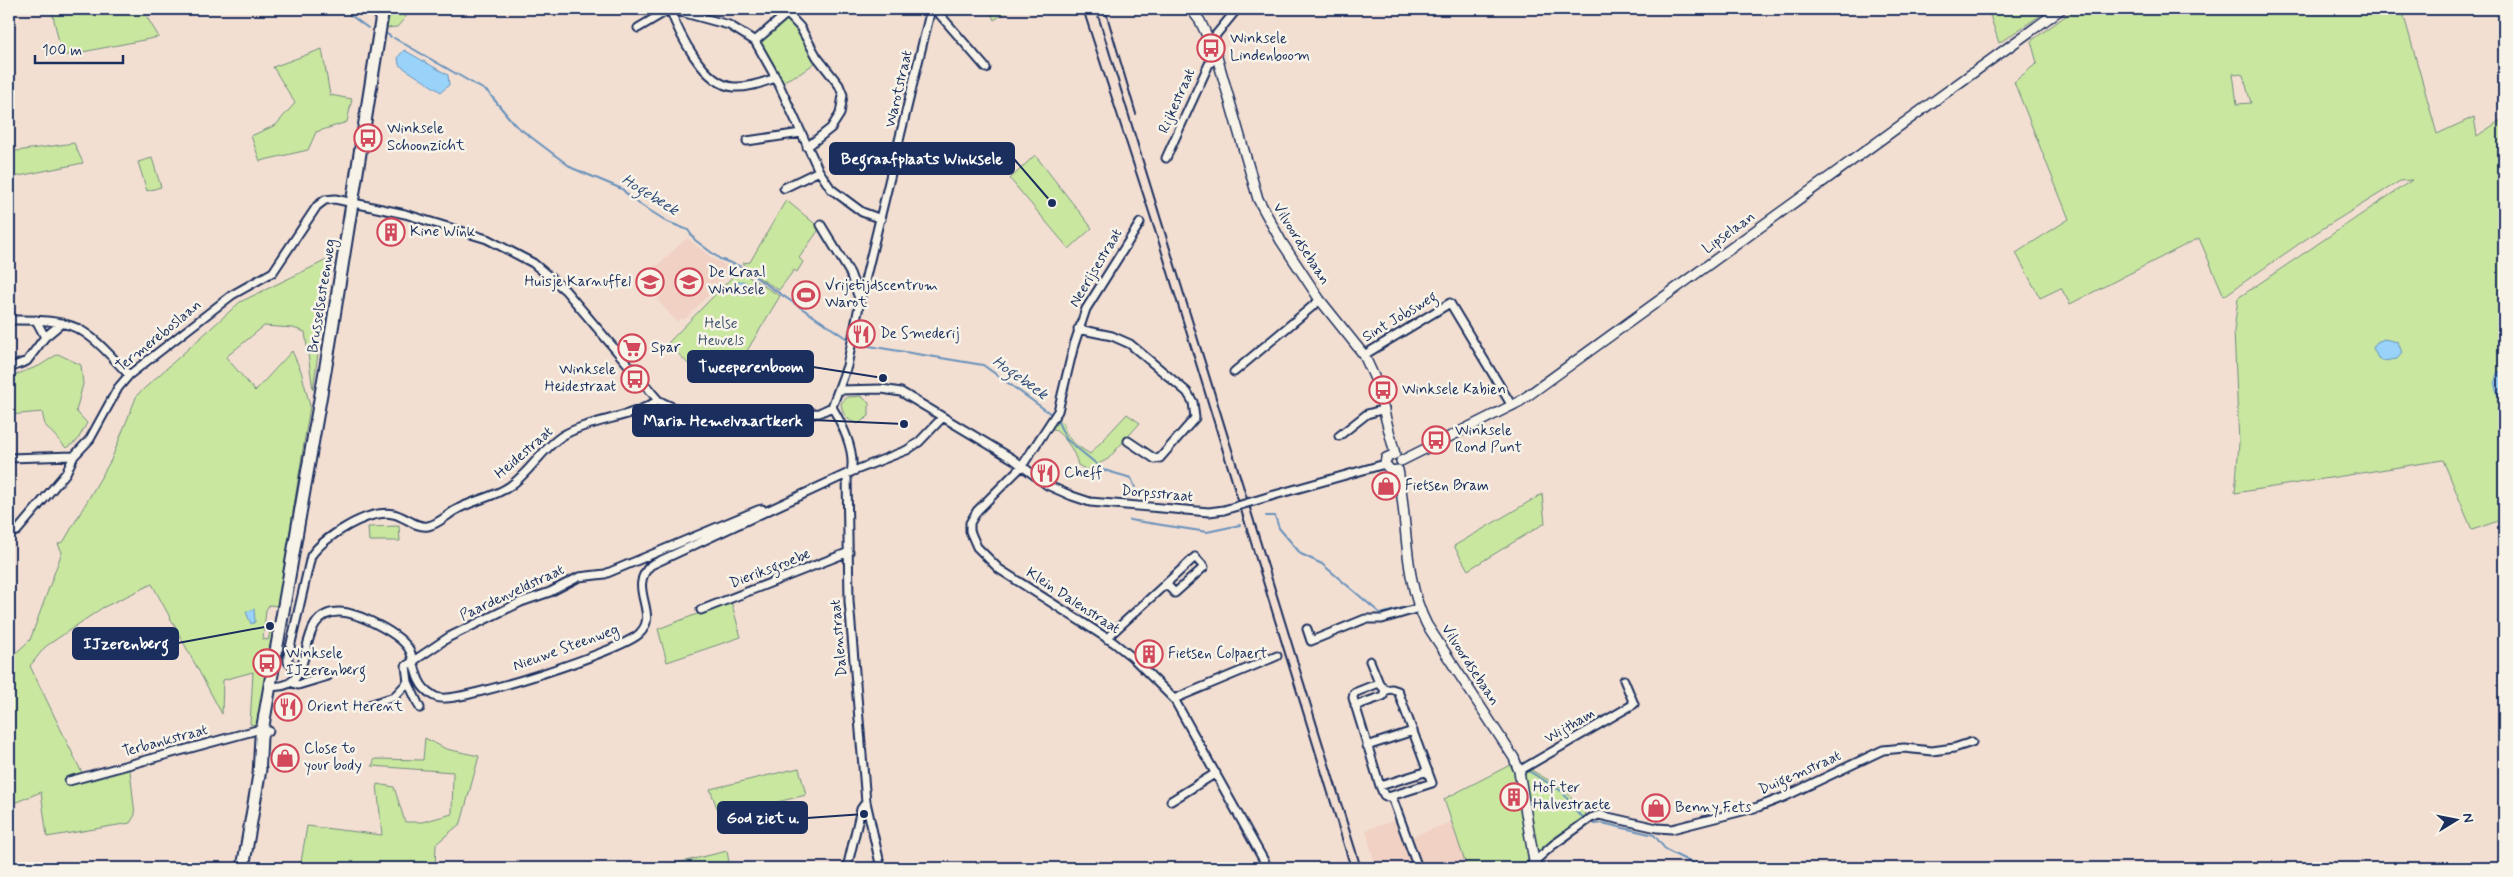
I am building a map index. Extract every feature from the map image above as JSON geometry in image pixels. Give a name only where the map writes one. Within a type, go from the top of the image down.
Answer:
[{"type":"main road","name":"Brusselsesteenweg","points":[[243,868],[383,9]]},
{"type":"street","points":[[638,28],[670,9],[729,25],[755,41],[776,78],[819,171],[835,193],[862,212],[881,219]]},
{"type":"street","points":[[670,9],[685,42],[699,64],[719,83],[734,87],[752,86],[776,78]]},
{"type":"street","points":[[933,9],[986,68]]},
{"type":"street","name":"Warotstraat","points":[[832,408],[840,390],[933,9]]},
{"type":"street","name":"Vilvoordsebaan","points":[[1191,9],[1217,56],[1258,199],[1281,241],[1320,300],[1364,355],[1376,380],[1398,458]]},
{"type":"street","points":[[1210,42],[1237,9]]},
{"type":"street","name":"Lipselaan","points":[[1385,464],[1386,458],[1398,458],[1512,406],[2061,9]]},
{"type":"street","points":[[755,41],[788,10],[817,57],[839,85],[843,95],[840,114],[831,128],[807,147]]},
{"type":"street","name":"Rijkestraat","points":[[1166,158],[1209,64],[1217,56]]},
{"type":"street","points":[[747,141],[801,133]]},
{"type":"street","points":[[784,188],[819,171]]},
{"type":"street","name":"Termereboslaan","points":[[11,532],[17,531],[66,473],[74,456],[90,439],[118,388],[129,375],[232,295],[273,272],[320,204],[332,199],[352,201],[487,239],[534,263],[565,290],[658,400]]},
{"type":"street","name":"Neerijsestraat","points":[[1022,466],[1058,411],[1078,329],[1086,308],[1140,223]]},
{"type":"street","points":[[821,225],[850,273],[860,302]]},
{"type":"street","points":[[1234,372],[1320,300]]},
{"type":"street","name":"Sint Jobsweg","points":[[1364,355],[1450,303],[1512,406]]},
{"type":"street","points":[[9,320],[36,320],[62,323],[79,328],[94,337],[129,375]]},
{"type":"street","points":[[36,320],[45,337]]},
{"type":"street","points":[[9,368],[27,361],[45,337],[62,323]]},
{"type":"street","name":"Neerijsestraat","points":[[1078,329],[1112,336],[1130,344],[1187,392],[1193,402],[1195,418],[1160,458],[1155,459],[1128,441]]},
{"type":"street","name":"Dorpsstraat","points":[[840,390],[882,389],[901,392],[1022,466],[1056,490],[1090,502],[1210,512],[1224,510],[1385,464]]},
{"type":"street","points":[[658,400],[675,409],[710,417],[820,413],[832,408]]},
{"type":"street","name":"Heidestraat","points":[[300,671],[290,665],[288,660],[311,556],[318,546],[358,521],[376,515],[391,513],[404,517],[416,524],[433,524],[454,511],[509,487],[560,437],[574,429],[638,409],[658,400]]},
{"type":"street","name":"Dalenstraat","points":[[832,408],[843,429],[852,463],[849,473],[850,601],[866,802],[861,808],[847,868]]},
{"type":"street","points":[[1339,436],[1367,414],[1385,409]]},
{"type":"street","points":[[849,473],[914,446],[942,418]]},
{"type":"street","points":[[9,458],[74,456]]},
{"type":"street","points":[[1385,464],[1391,471],[1398,470],[1398,458]]},
{"type":"street","name":"Klein Dalenstraat","points":[[1022,466],[972,518],[970,531],[972,539],[980,551],[999,569],[1132,657],[1174,699],[1268,868]]},
{"type":"street","name":"Vilvoordsebaan","points":[[1398,470],[1419,608],[1427,625],[1514,758],[1519,771],[1536,865]]},
{"type":"street","name":"Nieuwe Steenweg","points":[[291,682],[300,671],[313,626],[323,617],[335,612],[351,615],[395,635],[406,644],[413,660],[416,674],[424,688],[430,694],[441,698],[506,684],[603,651],[632,638],[644,628],[646,615],[640,586],[643,574],[651,565],[849,473]]},
{"type":"street","name":"Paardenveldstraat","points":[[413,660],[449,637],[579,577],[605,574],[758,510],[762,509],[764,512]]},
{"type":"street","name":"Dieriksgroebe","points":[[701,610],[849,552]]},
{"type":"street","points":[[1107,639],[1166,584],[1195,557],[1204,567],[1176,593],[1166,584]]},
{"type":"street","points":[[1307,629],[1311,641],[1365,619],[1382,619],[1419,608]]},
{"type":"street","points":[[1174,699],[1277,656]]},
{"type":"street","points":[[413,660],[406,666],[408,682],[420,708]]},
{"type":"street","points":[[1370,661],[1379,683],[1385,690]]},
{"type":"street","points":[[273,686],[286,686],[291,682],[298,685],[328,676]]},
{"type":"street","name":"Wijtham","points":[[1519,771],[1634,704],[1632,695],[1624,680]]},
{"type":"street","points":[[369,705],[394,697],[408,682]]},
{"type":"street","points":[[1379,683],[1354,693],[1354,706],[1380,786],[1384,795],[1392,797],[1432,784],[1398,692],[1392,689],[1385,690]]},
{"type":"street","points":[[1354,706],[1383,696],[1385,690]]},
{"type":"street","name":"Terbankstraat","points":[[69,781],[257,730],[266,730]]},
{"type":"street","points":[[1367,746],[1413,731]]},
{"type":"street","name":"Duigemstraat","points":[[1536,865],[1591,818],[1600,815],[1657,828],[1672,829],[1758,807],[1784,797],[1882,750],[1891,748],[1944,750],[1972,742]]},
{"type":"street","points":[[1380,786],[1428,771]]},
{"type":"street","points":[[1171,801],[1216,773]]},
{"type":"street","points":[[1392,797],[1418,868]]},
{"type":"street","points":[[866,802],[881,868]]},
{"type":"street","points":[[1527,868],[1536,865]]},
{"type":"shaded area","name":"De Kraal Winksele","points":[[687,238],[713,259],[734,269],[684,320],[682,318],[677,322],[657,300],[665,291],[649,273]]},
{"type":"shaded area","points":[[1404,817],[1411,837],[1451,822],[1467,868],[1376,868],[1366,830]]},
{"type":"green space","points":[[67,9],[142,9],[159,37],[62,56],[52,11]]},
{"type":"green space","points":[[389,9],[409,9],[405,18],[397,27],[386,28]]},
{"type":"green space","points":[[989,9],[1012,9],[994,20]]},
{"type":"green space","points":[[1988,9],[2050,9],[1999,43]]},
{"type":"green space","points":[[2075,9],[2402,9],[2437,134],[2474,117],[2477,136],[2504,118],[2504,519],[2472,530],[2443,460],[2235,493],[2239,443],[2234,331],[2238,298],[2412,180],[2400,181],[2309,237],[2224,296],[2199,238],[2070,304],[2061,288],[2040,298],[2016,253],[2069,219],[2014,82],[2037,63],[2031,41]],"holes":[[[2233,73],[2243,75],[2251,103],[2237,104]]]},
{"type":"green space","points":[[787,20],[792,21],[816,62],[801,73],[781,82],[761,44],[763,39]]},
{"type":"green space","points":[[322,49],[330,95],[352,99],[347,122],[316,132],[308,150],[260,161],[251,136],[276,125],[295,103],[273,67]]},
{"type":"green space","points":[[74,143],[83,163],[9,178],[9,152]]},
{"type":"green space","points":[[1035,155],[1092,228],[1069,249],[1010,179]]},
{"type":"green space","points":[[152,158],[161,187],[147,191],[138,162]]},
{"type":"green space","points":[[786,200],[820,228],[799,258],[803,262],[797,272],[794,270],[779,290],[756,276],[743,263],[750,262]]},
{"type":"green space","points":[[331,258],[313,390],[305,332],[293,328],[264,326],[226,357],[255,391],[292,351],[301,371],[310,406],[278,606],[269,605],[266,610],[263,639],[268,640],[270,632],[274,632],[268,654],[258,726],[250,724],[253,672],[223,680],[222,714],[152,584],[102,608],[45,647],[30,666],[83,775],[127,768],[130,770],[135,815],[130,823],[47,837],[41,792],[9,805],[9,659],[30,640],[62,552],[58,544],[64,541],[111,460],[137,395],[240,302]]},
{"type":"green space","name":"Helse Heuvels","points":[[740,269],[749,277],[780,296],[733,374],[717,367],[699,363],[694,370],[668,343]]},
{"type":"green space","points":[[58,354],[81,365],[83,384],[76,411],[87,423],[77,441],[66,448],[45,425],[42,412],[9,415],[9,377],[39,366]]},
{"type":"green space","points":[[861,396],[869,403],[869,416],[858,424],[848,419],[843,410],[841,403],[848,397]]},
{"type":"green space","points":[[1127,414],[1140,423],[1108,459],[1087,470],[1078,465],[1068,444],[1052,428],[1058,420],[1064,424],[1069,438],[1090,454]]},
{"type":"green space","points":[[1542,494],[1545,523],[1468,570],[1454,546]]},
{"type":"green space","points":[[399,526],[400,541],[369,541],[368,527]]},
{"type":"green space","points":[[731,601],[741,637],[667,662],[658,629]]},
{"type":"green space","points":[[425,738],[446,749],[479,756],[461,823],[436,844],[435,868],[300,868],[307,826],[382,835],[377,784],[394,787],[405,822],[422,822],[452,814],[453,772],[372,766],[375,759],[423,760]]},
{"type":"green space","points":[[1510,765],[1516,776],[1531,855],[1526,864],[1519,868],[1467,868],[1444,799]]},
{"type":"green space","points":[[799,768],[806,795],[720,816],[710,789]]},
{"type":"green space","points":[[1528,768],[1565,790],[1586,814],[1582,821],[1540,852],[1535,850],[1524,775]]},
{"type":"green space","points":[[727,851],[730,868],[656,868]]},
{"type":"water","points":[[404,50],[448,75],[449,85],[441,92],[399,65],[398,57]]},
{"type":"water","points":[[742,281],[747,283],[749,288],[747,293],[742,295],[737,293],[735,288],[737,283]]},
{"type":"water","points":[[2384,339],[2398,342],[2402,353],[2397,359],[2383,361],[2378,358],[2373,348],[2377,342]]},
{"type":"water","points":[[2504,369],[2504,398],[2501,399],[2495,386],[2495,380],[2497,373]]},
{"type":"water","points":[[254,609],[255,622],[251,624],[246,612]]},
{"type":"waterway","name":"Hogebeek","points":[[342,9],[368,28]]},
{"type":"waterway","name":"Hogebeek","points":[[387,34],[391,37]]},
{"type":"waterway","name":"Hogebeek","points":[[394,38],[488,92],[515,125],[572,168],[622,189],[633,200],[668,222],[688,230],[695,240],[720,259],[739,266],[846,338]]},
{"type":"waterway","name":"Hogebeek","points":[[857,344],[983,365],[1051,414]]},
{"type":"waterway","name":"Hogebeek","points":[[1058,422],[1066,439],[1104,470],[1131,478],[1135,487]]},
{"type":"waterway","name":"Hogebeek","points":[[1266,516],[1275,516],[1279,528],[1301,554],[1322,564],[1381,614],[1406,607]]},
{"type":"waterway","name":"Hogebeek","points":[[1130,520],[1207,532],[1240,525]]},
{"type":"waterway","name":"Hogebeek","points":[[1527,770],[1563,792],[1575,811],[1583,817]]},
{"type":"waterway","name":"Hogebeek","points":[[1594,824],[1602,823],[1654,835],[1666,850],[1702,868]]},
{"type":"railway","points":[[1083,9],[1159,243],[1351,868]]},
{"type":"railway","points":[[1096,9],[1361,868]]},
{"type":"railway","points":[[1105,9],[1136,114]]},
{"type":"place","name":"Winksele Lindenboom","points":[[1211,48]]},
{"type":"place","name":"Winksele Schoonzicht","points":[[368,138]]},
{"type":"place","name":"Begraafplaats Winksele","points":[[1052,203]]},
{"type":"place","name":"Kine Wink","points":[[391,232]]},
{"type":"place","name":"Huisje Karnuffel","points":[[650,282]]},
{"type":"place","name":"De Kraal Winksele","points":[[689,282]]},
{"type":"place","name":"Vrijetijdscentrum Warot","points":[[806,295]]},
{"type":"place","name":"De Smederij","points":[[861,334]]},
{"type":"place","name":"Spar","points":[[632,348]]},
{"type":"place","name":"Tweeperenboom","points":[[883,378]]},
{"type":"place","name":"Winksele Heidestraat","points":[[635,379]]},
{"type":"place","name":"Winksele Kabien","points":[[1383,390]]},
{"type":"place","name":"Maria Hemelvaartkerk","points":[[904,424]]},
{"type":"place","name":"Winksele Rond Punt","points":[[1436,440]]},
{"type":"place","name":"Cheff","points":[[1045,473]]},
{"type":"place","name":"Fietsen Bram","points":[[1386,486]]},
{"type":"place","name":"IJzerenberg","points":[[270,626]]},
{"type":"place","name":"Fietsen Colpaert","points":[[1149,654]]},
{"type":"place","name":"Winksele IJzerenberg","points":[[267,663]]},
{"type":"place","name":"Orient Herent","points":[[288,707]]},
{"type":"place","name":"Close to your body","points":[[285,758]]},
{"type":"place","name":"Hof ter Halvestraete","points":[[1514,797]]},
{"type":"place","name":"Benny Fets","points":[[1656,808]]},
{"type":"place","name":"God ziet u.","points":[[864,814]]}]
